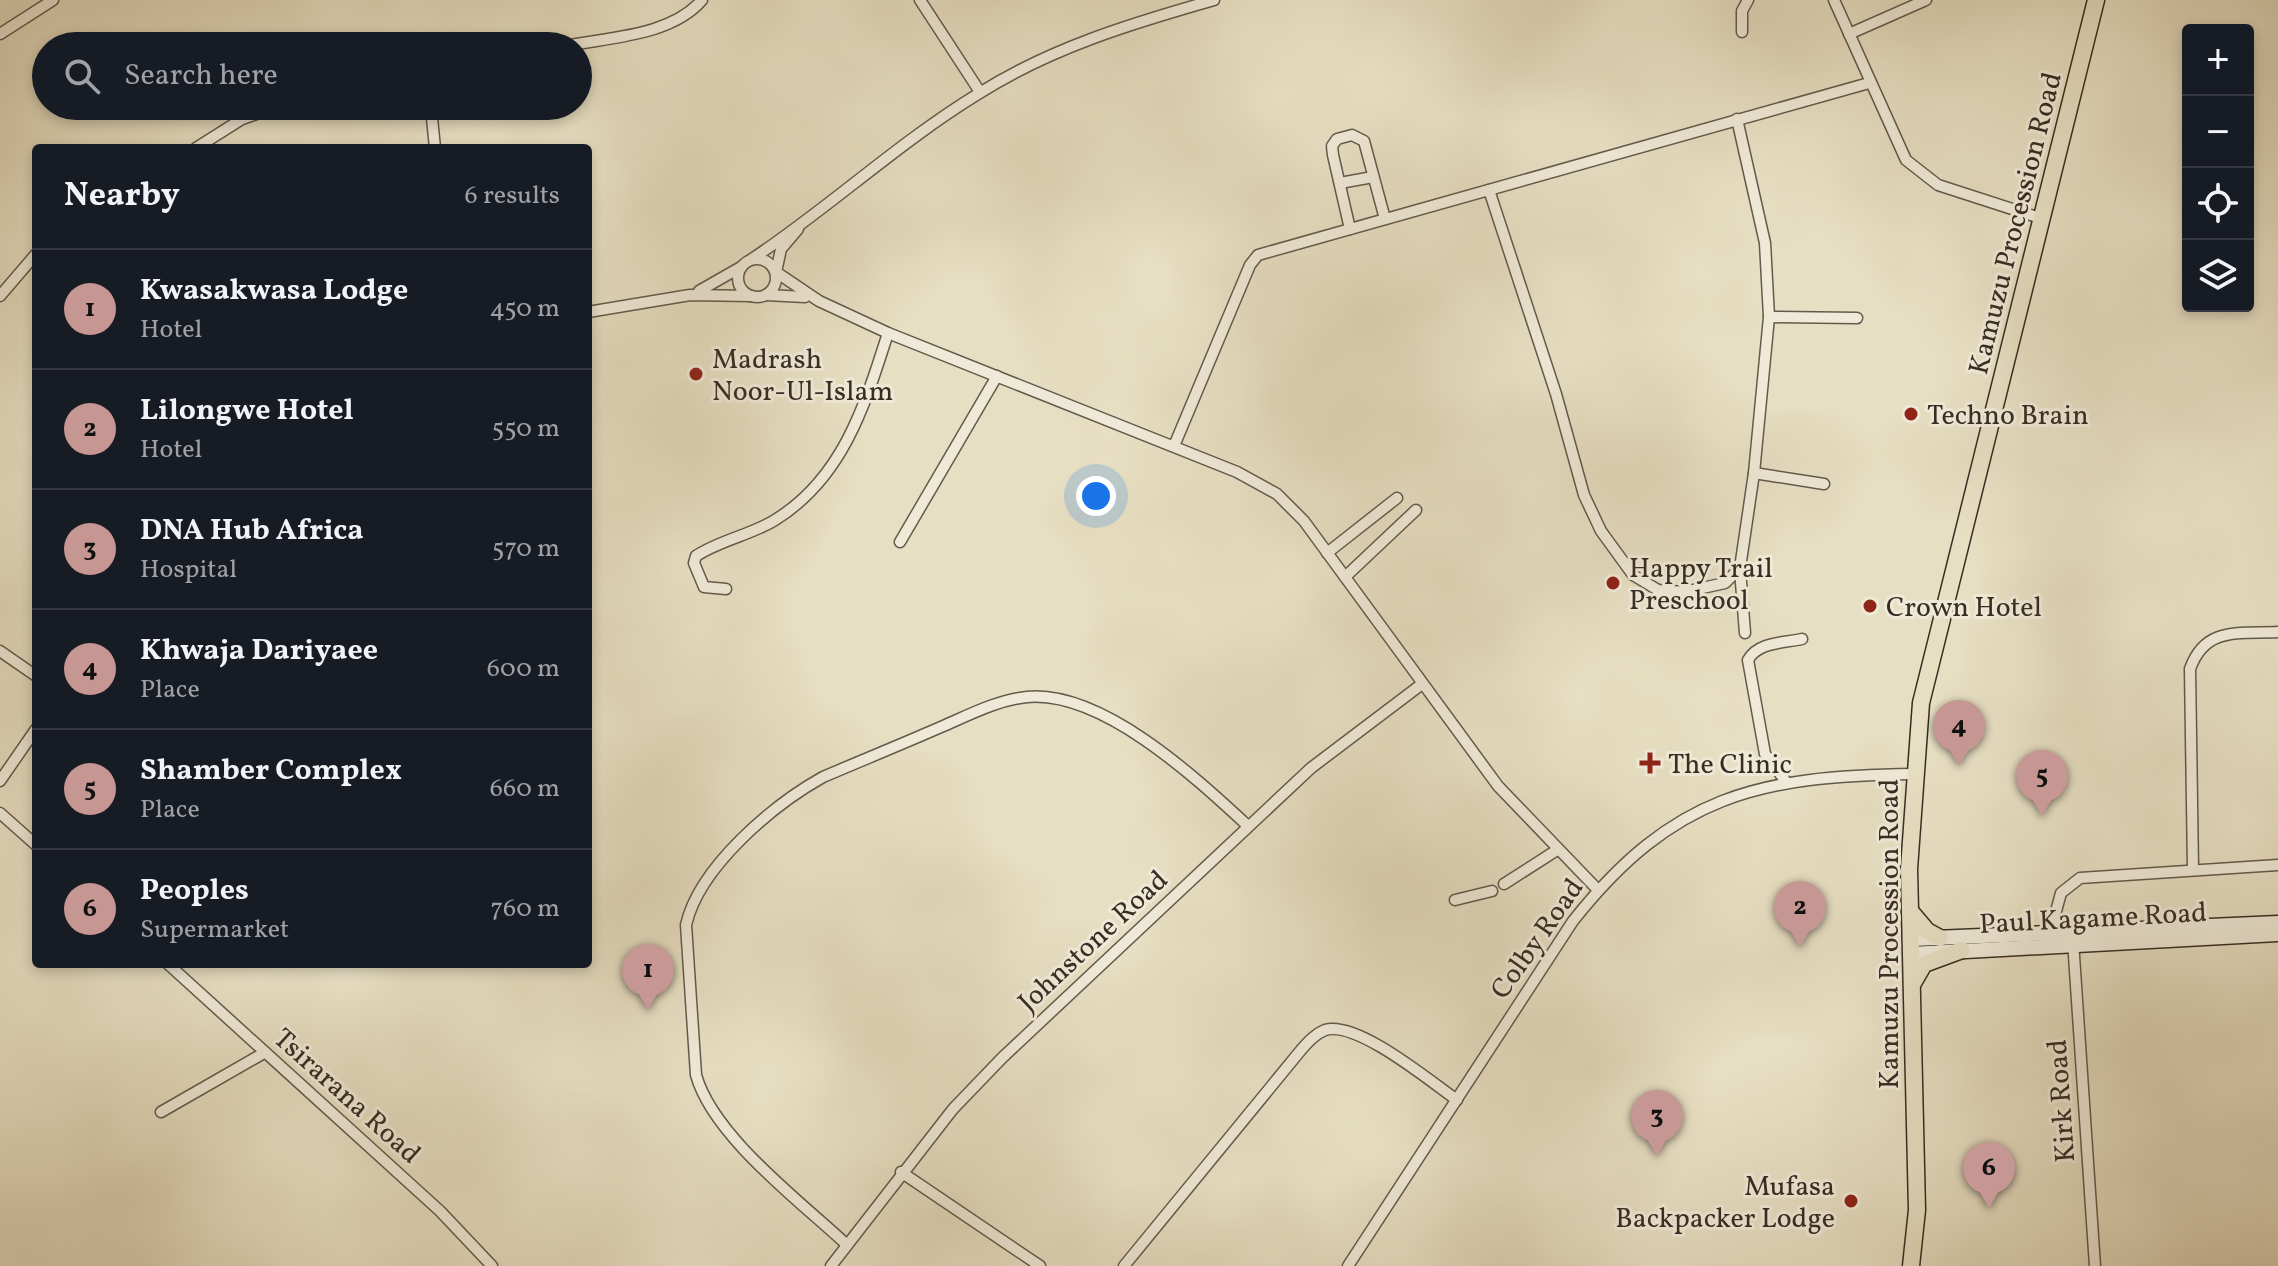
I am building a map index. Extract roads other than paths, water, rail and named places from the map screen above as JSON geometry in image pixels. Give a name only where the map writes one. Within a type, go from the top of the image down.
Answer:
[{"type":"highway","name":"Kamuzu Procession Road","points":[[1911,1266],[1917,1219],[1910,911],[1914,774],[1926,676],[2096,0]]},
{"type":"highway","points":[[1910,911],[1927,931],[1940,938]]},
{"type":"highway","points":[[1912,986],[1924,964],[1962,950]]},
{"type":"main road","points":[[2073,940],[2278,923]]},
{"type":"main road","name":"Paul Kagame Road","points":[[1911,947],[1962,950],[2048,941],[2278,934]]},
{"type":"main road","points":[[1911,947],[1940,938],[2048,941]]},
{"type":"street","points":[[0,34],[53,0]]},
{"type":"street","points":[[592,40],[667,24],[687,15],[702,0]]},
{"type":"street","points":[[920,0],[980,92]]},
{"type":"street","points":[[690,295],[741,267],[798,229],[909,139],[980,92],[1090,38],[1214,0]]},
{"type":"street","points":[[1742,32],[1742,11],[1748,0]]},
{"type":"street","points":[[1834,0],[1899,150],[1923,176],[1992,204],[2043,219]]},
{"type":"street","points":[[1849,34],[1926,0]]},
{"type":"street","points":[[1174,446],[1250,265],[1267,251],[1869,83]]},
{"type":"street","points":[[1737,119],[1765,243],[1769,317],[1754,473],[1740,568],[1745,633]]},
{"type":"street","points":[[202,144],[240,120]]},
{"type":"street","points":[[432,120],[435,144]]},
{"type":"street","points":[[1350,229],[1332,146],[1337,139],[1352,135],[1364,141],[1385,219]]},
{"type":"street","points":[[1340,183],[1373,177]]},
{"type":"street","points":[[1489,190],[1556,394],[1584,495],[1607,540],[1633,575],[1658,590],[1672,593],[1725,583],[1732,580],[1740,568]]},
{"type":"street","points":[[765,295],[775,286],[781,249],[798,229]]},
{"type":"street","points":[[0,296],[32,259]]},
{"type":"street","points":[[752,259],[764,260],[776,272],[819,301],[888,333],[1174,446],[1277,494],[1297,513],[1498,786],[1598,890]]},
{"type":"street","points":[[741,267],[738,280],[752,296]]},
{"type":"street","points":[[592,311],[690,295],[792,294],[819,301]]},
{"type":"street","points":[[1769,317],[1857,318]]},
{"type":"street","points":[[726,589],[707,589],[701,585],[694,563],[696,556],[773,522],[815,486],[854,431],[888,333]]},
{"type":"street","points":[[900,542],[997,376]]},
{"type":"street","points":[[1754,473],[1824,484]]},
{"type":"street","points":[[1327,553],[1397,498]]},
{"type":"street","points":[[1345,577],[1416,510]]},
{"type":"street","points":[[2193,870],[2190,669],[2197,649],[2208,639],[2233,634],[2278,632]]},
{"type":"street","points":[[1787,783],[1765,754],[1748,660],[1754,651],[1764,646],[1802,639]]},
{"type":"street","points":[[0,651],[32,673]]},
{"type":"street","name":"Johnstone Road","points":[[831,1266],[901,1172],[994,1066],[1248,826],[1337,747],[1422,684]]},
{"type":"street","points":[[847,1245],[718,1121],[700,1091],[696,1075],[686,925],[689,911],[703,885],[761,821],[797,791],[823,777],[997,703],[1035,697],[1073,702],[1104,717],[1151,746],[1248,826]]},
{"type":"street","points":[[0,781],[32,735]]},
{"type":"street","name":"Colby Road","points":[[1348,1266],[1573,921],[1598,890],[1647,842],[1675,823],[1743,792],[1822,777],[1914,774]]},
{"type":"street","points":[[0,813],[32,841]]},
{"type":"street","points":[[1504,884],[1557,850]]},
{"type":"street","points":[[2048,941],[2061,893],[2080,878],[2278,865]]},
{"type":"street","points":[[1455,900],[1492,891]]},
{"type":"street","name":"Kirk Road","points":[[2073,940],[2095,1266]]},
{"type":"street","name":"Tsirarana Road","points":[[172,968],[440,1211],[492,1266]]},
{"type":"street","points":[[1124,1266],[1301,1050],[1327,1029],[1341,1029],[1370,1041],[1457,1100]]},
{"type":"street","points":[[161,1112],[264,1053]]},
{"type":"street","points":[[901,1172],[1040,1266]]},
{"type":"place","name":"Madrash Noor-Ul-Islam","points":[[696,374]]},
{"type":"place","name":"Techno Brain","points":[[1911,414]]},
{"type":"place","name":"Happy Trail Preschool","points":[[1613,583]]},
{"type":"place","name":"Crown Hotel","points":[[1870,606]]},
{"type":"place","name":"The Clinic","points":[[1650,763]]},
{"type":"place","name":"Khwaja Dariyaee","points":[[1959,766]]},
{"type":"place","name":"Shamber Complex","points":[[2042,816]]},
{"type":"place","name":"Lilongwe Hotel","points":[[1800,947]]},
{"type":"place","name":"Kwasakwasa Lodge","points":[[648,1010]]},
{"type":"place","name":"DNA Hub Africa","points":[[1657,1156]]},
{"type":"place","name":"Mufasa Backpacker Lodge","points":[[1851,1201]]},
{"type":"place","name":"Peoples","points":[[1989,1208]]}]
